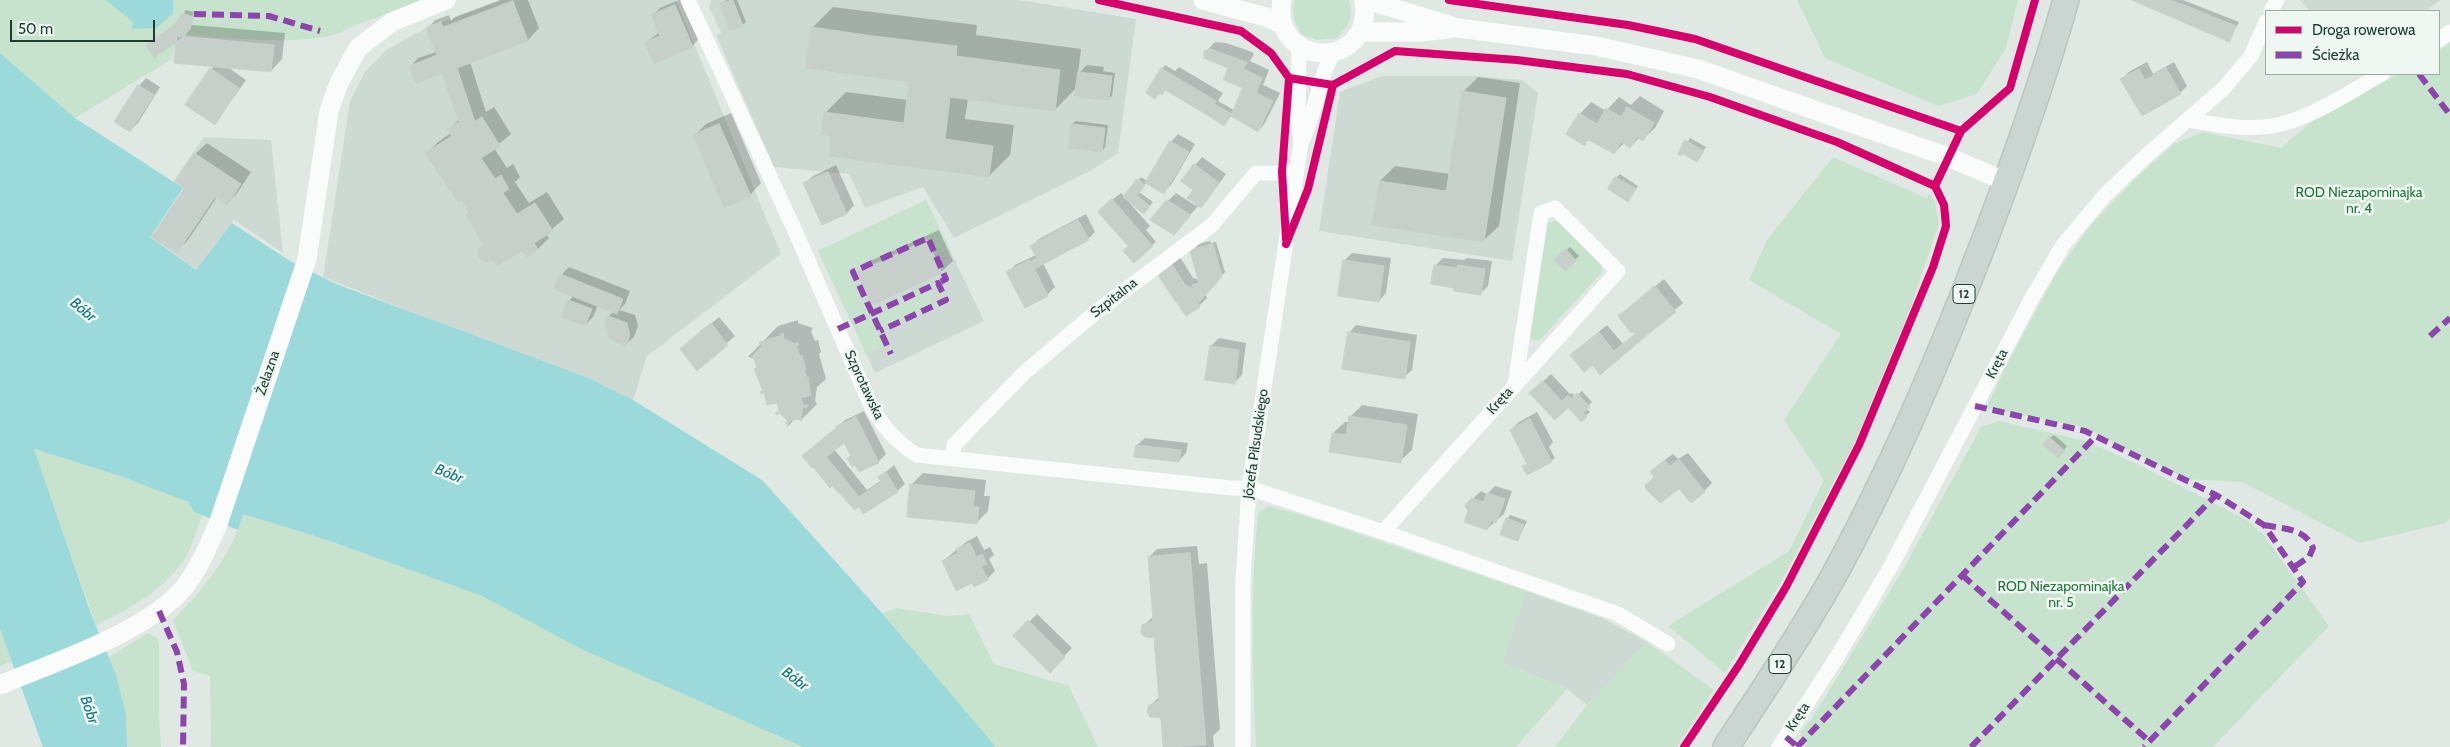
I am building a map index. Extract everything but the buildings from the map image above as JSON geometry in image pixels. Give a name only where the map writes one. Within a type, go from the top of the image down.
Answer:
[{"type":"main road","name":"12","points":[[1726,747],[1832,579],[1883,476],[1946,341],[2038,97],[2066,0]]},
{"type":"street","name":"Żelazna","points":[[0,685],[126,632],[159,611],[186,586],[204,555],[218,524],[306,259],[329,111],[338,83],[358,48],[392,22],[446,0]]},
{"type":"street","name":"Szprotawska","points":[[688,0],[796,233],[872,408],[882,426],[902,446],[917,455],[1231,488],[1249,488]]},
{"type":"street","points":[[1203,0],[1269,18],[1282,24]]},
{"type":"street","points":[[1282,0],[1280,10],[1282,24],[1288,36],[1299,46],[1321,54],[1333,53],[1349,45],[1360,32],[1364,22],[1366,0],[1458,28],[1596,46],[1698,69],[1948,157],[2007,182]]},
{"type":"street","name":"Kręta","points":[[1779,747],[1837,657],[1891,566],[2032,298],[2063,245],[2105,196],[2147,155],[2223,89],[2251,56],[2265,24]]},
{"type":"street","points":[[1360,32],[1420,32],[1458,28]]},
{"type":"street","points":[[1299,46],[1298,120],[1301,143]]},
{"type":"street","points":[[1301,143],[1310,124],[1320,83],[1333,53]]},
{"type":"street","points":[[2189,120],[2241,128],[2278,125],[2305,115],[2380,75]]},
{"type":"street","name":"Józefa Piłsudskiego","points":[[1243,747],[1243,579],[1249,488],[1301,143]]},
{"type":"street","name":"Szpitalna","points":[[952,458],[954,445],[1024,373],[1096,312],[1212,225],[1256,172],[1296,173]]},
{"type":"street","name":"Kręta","points":[[1384,532],[1618,272],[1555,208],[1541,213],[1515,385]]},
{"type":"street","points":[[1249,488],[1384,532],[1618,614],[1668,644]]},
{"type":"shaded area","points":[[503,0],[676,0],[781,254],[647,356],[633,400],[586,377],[323,277],[350,101],[365,72],[386,50],[424,29]]},
{"type":"shaded area","points":[[711,0],[1019,0],[1136,19],[1118,153],[1090,171],[954,238],[923,187],[865,208],[849,174],[774,167],[716,35],[721,33],[709,7]]},
{"type":"shaded area","points":[[2300,0],[2440,0],[2427,10],[2309,10]]},
{"type":"shaded area","points":[[1382,76],[1473,76],[1522,80],[1538,93],[1512,261],[1319,231],[1340,92]]},
{"type":"shaded area","points":[[204,137],[271,140],[283,253],[234,220],[197,270],[150,237],[183,189],[173,182]]},
{"type":"shaded area","points":[[926,200],[984,321],[875,373],[818,251]]},
{"type":"shaded area","points":[[1526,591],[1602,618],[1647,642],[1587,705],[1567,689],[1502,663]]},
{"type":"green space","points":[[0,0],[423,0],[336,34],[316,38],[267,40],[177,34],[172,59],[75,118],[0,53]]},
{"type":"green space","points":[[1295,0],[1349,0],[1351,17],[1345,29],[1337,38],[1317,40],[1301,34],[1293,13]]},
{"type":"green space","points":[[1797,0],[2018,0],[2006,48],[1977,94],[1938,106],[1825,58]]},
{"type":"green space","name":"ROD Niezapominajka nr. 4","points":[[2450,43],[2450,519],[2445,523],[2360,543],[2242,482],[2187,479],[2084,427],[1986,408],[2005,368],[2057,272],[2091,225],[2140,174],[2174,144],[2202,132],[2281,148],[2318,116],[2396,75],[2440,75],[2440,49]]},
{"type":"green space","points":[[1833,157],[1926,198],[1929,194],[1935,201],[1939,224],[1910,309],[1855,442],[1781,582],[1725,673],[1668,626],[1789,551],[1824,480],[1784,420],[1841,334],[1749,280],[1767,240]]},
{"type":"green space","points":[[926,200],[949,248],[937,254],[928,236],[879,259],[880,262],[877,263],[874,258],[848,270],[869,313],[851,321],[818,251]]},
{"type":"green space","points":[[1557,220],[1599,262],[1602,268],[1601,273],[1541,339],[1535,341],[1530,338],[1548,223]]},
{"type":"green space","points":[[927,292],[933,305],[881,328],[875,316]]},
{"type":"green space","points":[[871,318],[884,346],[866,355],[853,326]]},
{"type":"green space","name":"ROD Niezapominajka nr. 5","points":[[1999,421],[2086,441],[2141,466],[2245,519],[2262,533],[2329,626],[2213,747],[1806,747],[1800,741],[1801,731],[1811,720],[1904,568],[1981,427]]},
{"type":"green space","points":[[33,449],[120,476],[188,502],[194,512],[202,516],[194,541],[179,567],[147,597],[96,625]]},
{"type":"green space","points":[[1269,506],[1315,519],[1526,591],[1502,663],[1567,689],[1516,747],[1256,747],[1253,659],[1255,542],[1258,513]]},
{"type":"green space","points":[[243,514],[324,539],[482,596],[579,648],[803,747],[211,747],[210,676],[193,671],[173,620],[215,572],[232,544]]},
{"type":"green space","points":[[897,608],[948,616],[969,614],[994,664],[1069,686],[1098,747],[996,747],[882,613]]},
{"type":"green space","points":[[0,629],[12,661],[0,666]]},
{"type":"green space","points":[[148,633],[157,638],[159,645],[161,747],[127,747],[126,715],[109,657]]},
{"type":"green space","points":[[1647,642],[1714,690],[1677,747],[1555,747],[1587,705]]},
{"type":"water","points":[[106,0],[173,0],[173,13],[157,28],[132,29],[133,22]]},
{"type":"water","name":"Bóbr","points":[[0,53],[75,118],[183,188],[150,237],[196,270],[232,223],[290,261],[336,284],[586,377],[633,400],[762,480],[882,613],[996,747],[803,747],[579,648],[482,596],[324,539],[243,514],[238,530],[194,512],[188,502],[120,476],[34,449],[90,611],[116,675],[126,715],[127,747],[43,747],[0,629]]},
{"type":"marked path","points":[[194,14],[269,16],[320,31]]},
{"type":"marked path","points":[[2420,75],[2450,115]]},
{"type":"marked path","points":[[881,259],[928,238],[946,279],[938,283]]},
{"type":"marked path","points":[[872,263],[853,272],[891,354]]},
{"type":"marked path","points":[[838,329],[938,283],[946,300],[880,331]]},
{"type":"marked path","points":[[2430,336],[2450,318]]},
{"type":"marked path","points":[[1975,406],[2085,431],[2216,495],[2264,525],[2303,582],[2144,747]]},
{"type":"marked path","points":[[1797,747],[2096,436]]},
{"type":"marked path","points":[[1971,747],[2216,495]]},
{"type":"marked path","points":[[2264,525],[2293,530],[2309,541],[2313,548],[2309,557],[2294,567]]},
{"type":"marked path","points":[[1962,575],[2149,741]]},
{"type":"marked path","points":[[159,611],[177,652],[184,684],[183,747]]},
{"type":"marked path","points":[[1786,737],[1798,747]]},
{"type":"cycle path","points":[[1099,0],[1241,31],[1271,53],[1289,78],[1333,85],[1395,51],[1517,60],[1627,74],[1710,97],[1837,142],[1935,186]]},
{"type":"cycle path","points":[[1449,0],[1628,25],[1695,39],[1961,131]]},
{"type":"cycle path","points":[[1684,747],[1739,665],[1786,587],[1859,445],[1933,267],[1946,226],[1944,205],[1935,186],[1961,131],[2010,88],[2035,0]]},
{"type":"cycle path","points":[[1286,239],[1282,172],[1289,78]]},
{"type":"cycle path","points":[[1286,244],[1308,189],[1333,85]]}]
